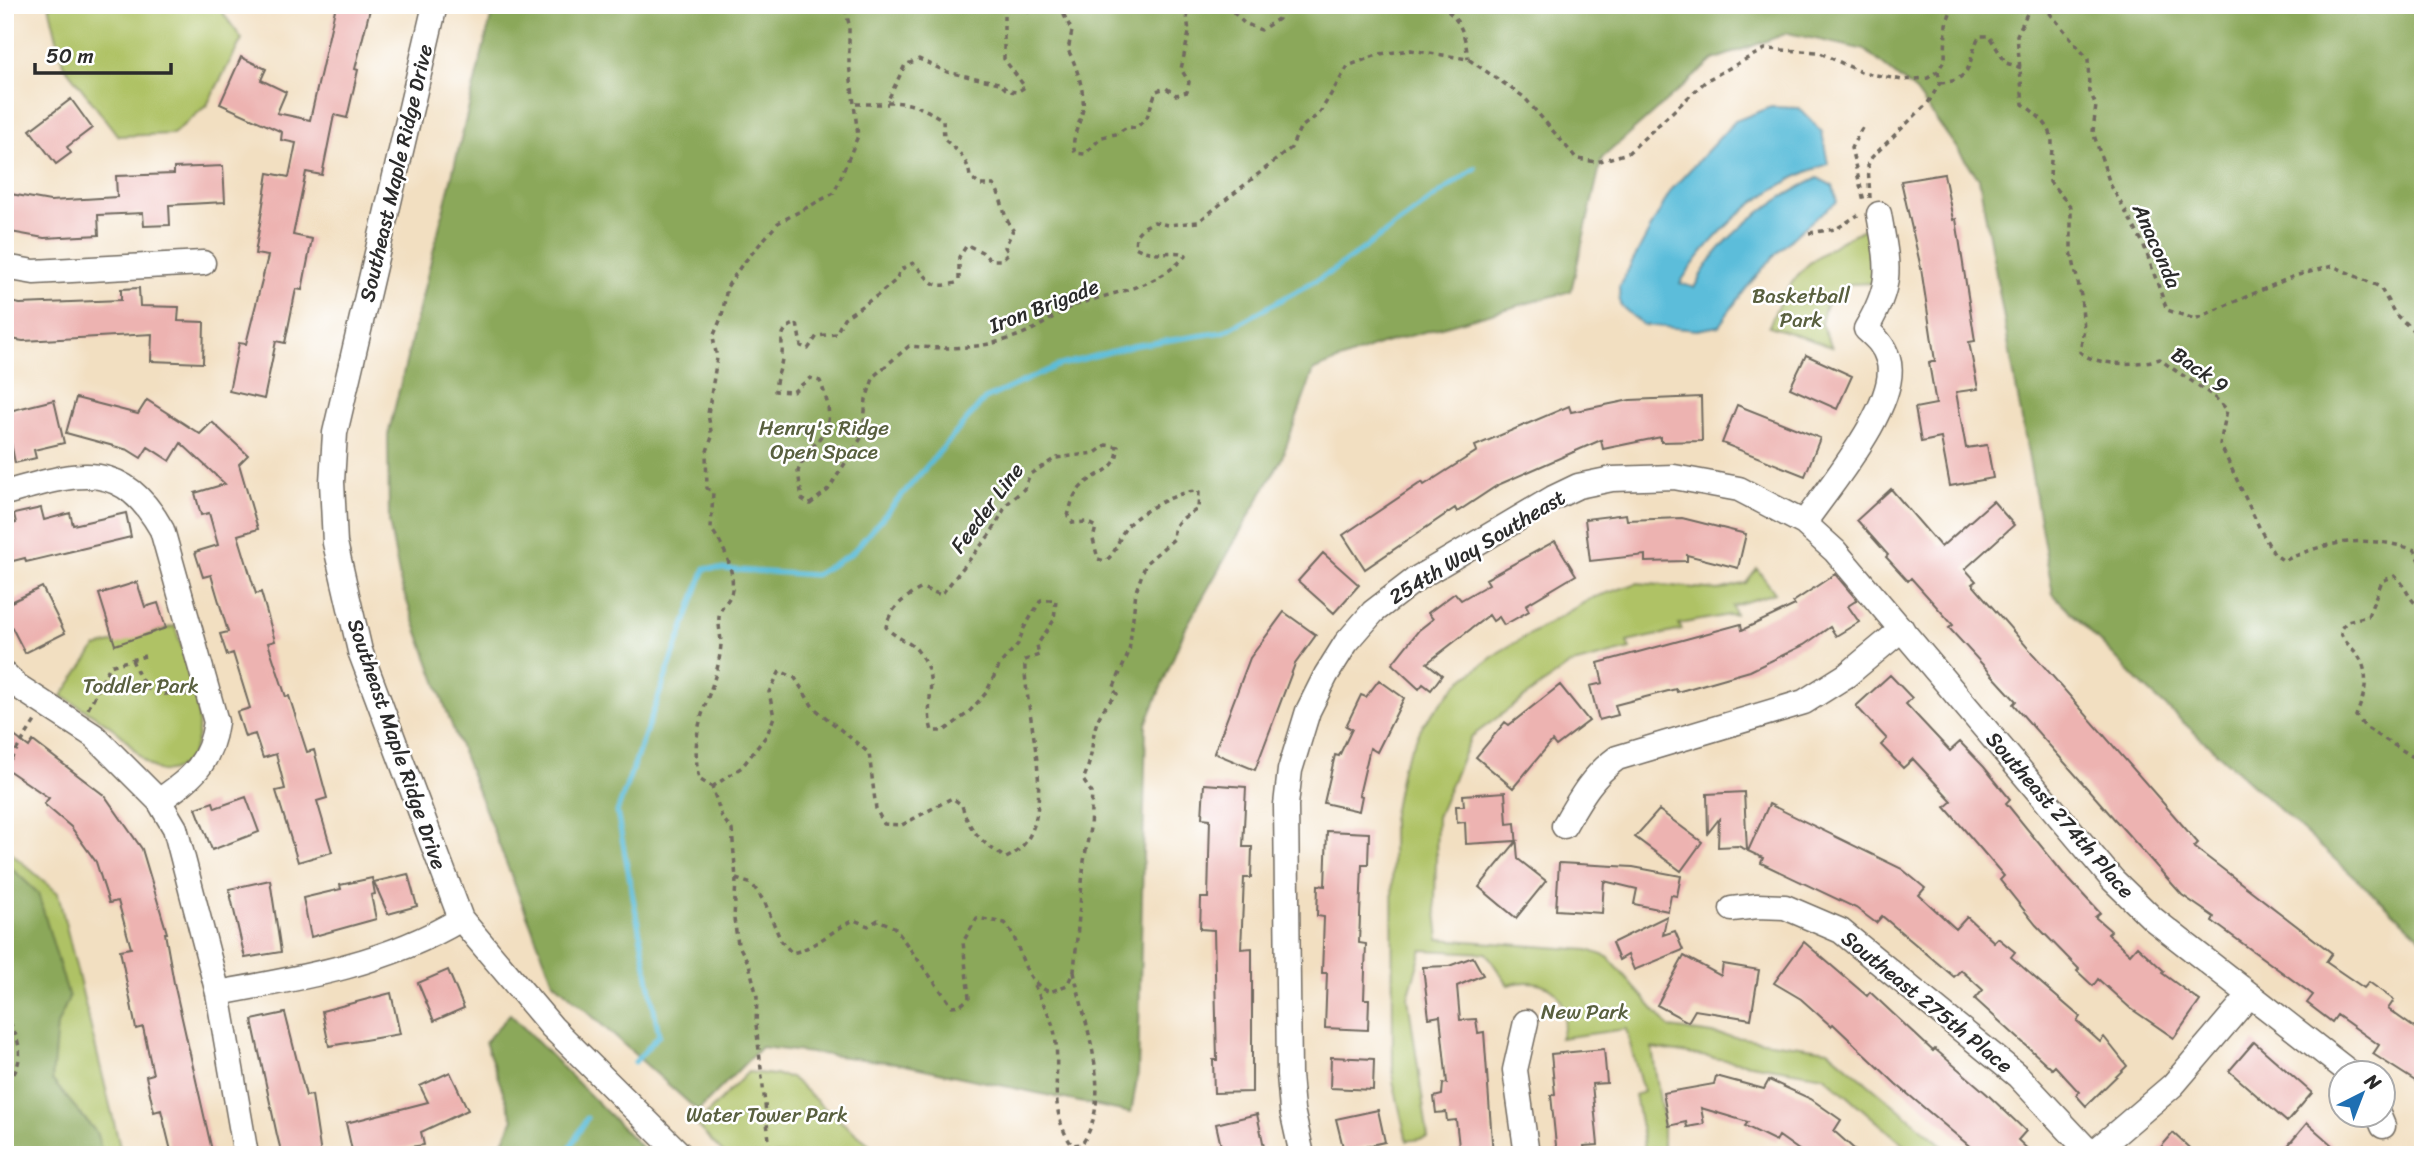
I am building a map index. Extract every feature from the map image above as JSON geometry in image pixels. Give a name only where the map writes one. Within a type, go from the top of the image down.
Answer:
[{"type":"street","name":"Southeast Maple Ridge Drive","points":[[435,5],[335,433],[332,482],[335,542],[360,651],[461,919],[552,1027],[681,1155]]},
{"type":"street","points":[[1804,523],[1861,444],[1885,395],[1889,361],[1880,341],[1866,329],[1879,307],[1888,274],[1878,214]]},
{"type":"street","points":[[5,267],[34,272],[202,263]]},
{"type":"street","points":[[5,493],[80,474],[114,482],[136,495],[150,510],[162,530],[216,722],[214,737],[202,766],[159,801]]},
{"type":"street","name":"254th Way Southeast","points":[[1302,1155],[1292,1110],[1289,1075],[1286,806],[1294,751],[1308,711],[1346,643],[1373,612],[1416,579],[1578,486],[1641,476],[1712,483],[1739,489],[1804,523]]},
{"type":"street","name":"Southeast 274th Place","points":[[1804,523],[1835,551],[2113,880],[2153,919],[2330,1058]]},
{"type":"street","points":[[1564,826],[1586,788],[1601,769],[1618,758],[1804,702],[1847,675],[1902,629]]},
{"type":"street","points":[[5,674],[16,685],[94,736],[159,801],[175,828],[218,993],[246,1155]]},
{"type":"street","name":"Southeast 275th Place","points":[[1732,909],[1785,907],[1841,931],[2018,1076],[2092,1155]]},
{"type":"street","points":[[218,993],[303,978],[361,963],[426,940],[461,919]]},
{"type":"street","points":[[2092,1155],[2174,1085],[2249,996]]},
{"type":"street","points":[[1526,1022],[1516,1070],[1527,1155]]},
{"type":"path","points":[[764,1155],[769,1149],[756,1024],[757,997],[749,964],[738,944],[734,919],[736,879],[732,830],[722,817],[712,787],[699,779],[694,744],[697,722],[717,665],[721,643],[719,613],[731,595],[733,583],[720,539],[711,529],[713,492],[707,488],[706,454],[712,438],[708,414],[716,358],[713,337],[722,316],[727,288],[741,266],[778,223],[834,193],[858,136],[849,64],[849,24],[844,5]]},
{"type":"path","points":[[856,104],[887,102],[905,65],[919,59],[947,72],[999,83],[1008,91],[1017,92],[1025,86],[1004,59],[1003,5]]},
{"type":"path","points":[[1020,5],[1028,11],[1035,9],[1037,5]]},
{"type":"path","points":[[1059,5],[1072,31],[1068,50],[1074,60],[1083,105],[1072,142],[1075,153],[1085,154],[1102,137],[1116,134],[1127,127],[1136,128],[1147,117],[1156,91],[1166,88],[1176,95],[1187,92],[1189,82],[1181,69],[1189,33],[1186,5]]},
{"type":"path","points":[[1226,5],[1244,23],[1261,30],[1279,19],[1284,5]]},
{"type":"path","points":[[1440,5],[1454,15],[1465,34],[1468,59]]},
{"type":"path","points":[[1878,214],[1870,203],[1868,165],[1928,103],[1940,83],[1938,71],[1945,59],[1946,24],[1953,5]]},
{"type":"path","name":"Back 9","points":[[2031,5],[2017,35],[2023,104],[2050,127],[2054,140],[2050,182],[2071,207],[2071,251],[2081,296],[2084,329],[2080,352],[2090,361],[2140,365],[2160,359],[2183,378],[2218,398],[2227,410],[2220,444],[2274,554],[2284,561],[2331,544],[2358,539],[2393,543],[2415,550],[2423,567]]},
{"type":"path","name":"Anaconda","points":[[2043,5],[2088,59],[2089,90],[2095,106],[2093,132],[2110,184],[2143,243],[2167,310],[2195,319],[2294,276],[2333,266],[2380,287],[2395,314],[2423,339]]},
{"type":"path","points":[[1940,83],[1953,82],[1964,76],[1971,66],[1973,49],[1979,36],[1989,36],[2006,64],[2022,69]]},
{"type":"path","name":"Iron Brigade","points":[[887,102],[907,102],[922,107],[943,120],[944,139],[962,154],[969,167],[970,177],[980,185],[994,185],[1002,197],[1003,217],[1013,230],[1005,247],[1009,253],[1001,260],[990,260],[982,252],[967,245],[959,257],[959,282],[943,287],[932,284],[913,263],[900,270],[895,280],[878,295],[844,318],[836,334],[817,336],[808,349],[801,346],[797,323],[782,335],[779,345],[783,355],[775,391],[793,392],[810,378],[820,381],[830,408],[824,434],[798,471],[802,499],[810,504],[828,490],[853,445],[863,435],[866,399],[874,376],[909,346],[960,350],[1000,341],[1030,331],[1071,307],[1121,294],[1163,275],[1186,255],[1181,252],[1157,255],[1135,247],[1136,235],[1142,228],[1154,222],[1168,225],[1198,222],[1291,148],[1300,128],[1319,114],[1348,66],[1380,54],[1411,50],[1468,59],[1524,97],[1577,159],[1597,162],[1628,153],[1707,80],[1765,49],[1818,52],[1861,72],[1902,80],[1928,78],[1938,71]]},
{"type":"path","points":[[1809,233],[1836,229],[1867,209],[1851,148],[1862,128]]},
{"type":"path","name":"Feeder Line","points":[[712,787],[742,767],[767,735],[774,717],[769,692],[780,671],[795,678],[813,708],[869,752],[876,809],[884,824],[902,825],[952,798],[962,805],[965,819],[976,835],[992,849],[1006,858],[1017,853],[1031,836],[1040,797],[1025,660],[1039,655],[1037,645],[1054,620],[1056,600],[1041,600],[1018,644],[1000,664],[986,693],[968,713],[944,730],[933,731],[928,716],[933,697],[926,663],[915,648],[894,637],[886,627],[889,615],[908,595],[922,588],[941,595],[991,533],[1007,504],[1024,489],[1030,474],[1042,463],[1080,453],[1095,453],[1106,444],[1118,447],[1118,456],[1112,467],[1083,485],[1072,499],[1068,516],[1073,523],[1086,522],[1096,527],[1093,539],[1098,559],[1105,561],[1112,557],[1119,536],[1140,515],[1181,492],[1195,490],[1199,492],[1200,498],[1198,509],[1176,523],[1174,539],[1146,563],[1136,591],[1129,652],[1113,688],[1118,694],[1101,709],[1090,741],[1093,751],[1083,780],[1092,793],[1090,828],[1084,861],[1074,971]]},
{"type":"path","points":[[2423,598],[2415,603],[2404,583],[2395,576],[2382,582],[2368,616],[2347,621],[2340,630],[2343,643],[2358,655],[2367,677],[2356,716],[2365,727],[2423,763]]},
{"type":"path","points":[[78,726],[97,696],[110,666],[145,656]]},
{"type":"path","points":[[132,660],[145,683],[156,694],[179,692],[212,703]]},
{"type":"path","points":[[5,768],[46,705]]},
{"type":"path","points":[[736,879],[752,884],[765,902],[781,940],[792,953],[807,950],[834,929],[854,920],[868,926],[878,920],[894,927],[940,995],[952,1006],[961,1005],[969,998],[963,942],[977,918],[1005,923],[1014,933],[1017,948],[1051,1018],[1055,1035],[1054,1101],[1063,1133],[1072,1145],[1082,1144],[1091,1131],[1095,1066],[1074,971]]},
{"type":"path","points":[[1034,984],[1050,992],[1058,990],[1067,985],[1074,971]]},
{"type":"path","points":[[5,1013],[20,1039],[17,1072],[5,1086]]},
{"type":"path","points":[[769,1149],[792,1155]]},
{"type":"green space","points":[[49,5],[217,5],[242,39],[207,105],[173,134],[118,136],[63,64]]},
{"type":"green space","name":"Henry's Ridge Open Space","points":[[494,5],[2423,5],[2423,939],[2142,685],[2053,594],[1979,179],[1916,92],[1865,50],[1788,33],[1713,60],[1602,158],[1571,291],[1381,344],[1314,370],[1281,460],[1185,629],[1146,724],[1138,1073],[1131,1113],[896,1063],[761,1047],[698,1111],[553,981],[455,734],[401,585],[389,522],[388,435]]},
{"type":"green space","name":"Basketball Park","points":[[1869,226],[1877,283],[1850,284],[1834,295],[1825,307],[1821,324],[1832,347],[1769,326],[1787,290],[1808,265],[1834,245]]},
{"type":"green space","name":"New Park","points":[[1757,569],[1775,593],[1732,606],[1735,614],[1679,624],[1682,630],[1627,642],[1630,649],[1569,665],[1471,737],[1437,817],[1435,902],[1439,939],[1588,950],[1608,957],[1670,1028],[1828,1050],[1954,1155],[1916,1155],[1824,1076],[1652,1048],[1663,1121],[1663,1155],[1628,1155],[1628,1152],[1645,1150],[1635,1095],[1643,1092],[1626,1029],[1560,1038],[1564,1011],[1561,1000],[1546,986],[1522,982],[1508,985],[1486,953],[1422,950],[1408,997],[1428,1138],[1407,1141],[1393,1081],[1392,819],[1402,767],[1424,723],[1457,684],[1499,652],[1592,598],[1638,583],[1719,590],[1746,583]]},
{"type":"green space","name":"Toddler Park","points":[[175,626],[196,700],[197,739],[191,755],[179,767],[163,771],[144,761],[113,729],[62,696],[96,647]]},
{"type":"green space","points":[[5,848],[58,893],[122,1155],[5,1155]]},
{"type":"green space","points":[[5,862],[38,893],[69,998],[57,1025],[52,1080],[96,1132],[103,1155],[5,1155]]},
{"type":"green space","points":[[510,1014],[649,1155],[497,1155],[513,1119],[485,1042]]},
{"type":"green space","name":"Water Tower Park","points":[[748,1072],[791,1077],[823,1107],[883,1155],[725,1155],[696,1125]]},
{"type":"water","points":[[1771,107],[1799,108],[1822,132],[1828,164],[1783,184],[1744,211],[1709,244],[1680,283],[1694,288],[1716,253],[1746,223],[1781,198],[1818,178],[1833,186],[1837,202],[1772,258],[1719,326],[1697,330],[1643,325],[1620,305],[1619,287],[1671,190],[1735,121]]},
{"type":"building","points":[[336,5],[371,5],[355,69],[358,70],[347,118],[334,115],[322,175],[306,172],[293,235],[312,239],[302,290],[296,289],[285,343],[276,341],[264,399],[229,391],[239,343],[246,344],[268,256],[255,254],[268,173],[289,177],[296,143],[281,140],[282,132],[220,104],[241,57],[266,69],[261,80],[286,92],[277,113],[310,120]]},
{"type":"building","points":[[71,99],[92,128],[67,147],[71,153],[56,164],[30,130]]},
{"type":"building","points":[[223,166],[225,202],[169,205],[170,225],[144,226],[143,213],[98,215],[99,235],[44,238],[5,231],[5,193],[50,201],[117,197],[116,176],[174,174],[174,168]]},
{"type":"building","points":[[1944,174],[1953,220],[1956,219],[1975,341],[1969,342],[1978,389],[1956,392],[1966,448],[1987,445],[1993,478],[1950,486],[1941,438],[1921,442],[1915,408],[1936,404],[1929,363],[1935,361],[1921,268],[1901,181]]},
{"type":"building","points":[[139,288],[140,306],[179,307],[178,321],[204,322],[203,363],[151,361],[152,334],[23,341],[5,338],[5,301],[20,304],[121,300],[121,289]]},
{"type":"building","points":[[1806,355],[1852,376],[1837,409],[1790,388]]},
{"type":"building","points":[[1701,397],[1702,441],[1661,442],[1661,437],[1603,449],[1601,440],[1498,485],[1457,512],[1455,508],[1365,569],[1343,535],[1422,482],[1424,485],[1477,451],[1475,446],[1569,406],[1571,412],[1630,400]]},
{"type":"building","points":[[76,398],[138,414],[147,400],[200,434],[212,422],[248,455],[239,464],[258,529],[238,535],[256,594],[261,592],[275,641],[268,643],[286,697],[289,696],[307,752],[314,750],[327,798],[317,801],[332,852],[298,862],[276,791],[285,789],[276,754],[263,758],[255,734],[245,737],[237,712],[250,708],[233,653],[227,655],[220,634],[228,632],[211,575],[203,577],[195,552],[218,545],[209,513],[201,515],[195,493],[225,484],[181,443],[170,461],[148,447],[141,458],[128,450],[66,433]]},
{"type":"building","points":[[54,400],[64,443],[34,450],[36,458],[15,463],[5,412]]},
{"type":"building","points":[[1737,405],[1820,438],[1805,476],[1722,443]]},
{"type":"building","points":[[1891,489],[1941,547],[1993,501],[2014,525],[1965,569],[1976,581],[1972,584],[2198,843],[2194,847],[2332,953],[2326,962],[2364,988],[2369,982],[2394,1000],[2388,1009],[2423,1034],[2423,1086],[2396,1069],[2396,1058],[2379,1058],[2373,1054],[2379,1045],[2337,1015],[2332,1022],[2307,1003],[2313,995],[2212,921],[2214,917],[2182,895],[2013,704],[2016,701],[1949,628],[1953,625],[1911,578],[1908,581],[1886,557],[1888,555],[1857,520]]},
{"type":"building","points":[[41,508],[44,520],[70,513],[73,525],[126,513],[131,537],[26,562],[25,558],[5,563],[5,526],[16,523],[14,514]]},
{"type":"building","points":[[1626,514],[1627,520],[1682,518],[1746,534],[1738,568],[1687,555],[1687,561],[1645,562],[1645,555],[1590,561],[1585,519]]},
{"type":"building","points":[[1555,541],[1576,575],[1526,605],[1529,611],[1504,625],[1499,617],[1493,621],[1489,615],[1427,663],[1442,675],[1431,690],[1423,684],[1419,689],[1392,664],[1419,630],[1433,619],[1428,613],[1455,593],[1461,600],[1489,584],[1486,579]]},
{"type":"building","points":[[1323,553],[1359,585],[1334,613],[1298,581]]},
{"type":"building","points":[[1835,574],[1857,600],[1848,606],[1859,622],[1836,636],[1830,627],[1804,645],[1750,671],[1677,692],[1676,689],[1615,705],[1618,715],[1599,720],[1590,686],[1603,683],[1598,663],[1741,624],[1742,630],[1795,605],[1793,602]]},
{"type":"building","points":[[137,582],[145,607],[158,603],[166,628],[115,645],[99,594]]},
{"type":"building","points":[[42,587],[65,633],[25,653],[5,614],[5,605]]},
{"type":"building","points":[[1284,612],[1316,635],[1295,664],[1255,770],[1214,753],[1250,658]]},
{"type":"building","points":[[1890,675],[1912,698],[1906,704],[1950,751],[1960,742],[1984,767],[2010,799],[2006,803],[2063,873],[2100,913],[2095,917],[2111,931],[2108,934],[2130,954],[2137,946],[2164,971],[2162,973],[2200,1001],[2174,1038],[2130,1008],[2098,979],[2093,986],[2077,971],[2079,969],[2036,925],[2000,880],[2004,876],[1945,807],[1952,801],[1913,759],[1903,768],[1881,745],[1887,739],[1856,706]]},
{"type":"building","points":[[1379,680],[1404,698],[1377,752],[1370,748],[1359,795],[1362,796],[1359,811],[1324,803],[1335,755],[1339,756],[1352,729],[1346,726],[1361,695],[1366,697]]},
{"type":"building","points":[[1560,685],[1589,721],[1556,746],[1552,741],[1513,788],[1476,757],[1505,722],[1509,725]]},
{"type":"building","points":[[5,729],[29,747],[33,741],[105,796],[142,849],[167,933],[174,983],[213,1155],[172,1155],[161,1110],[154,1112],[146,1076],[153,1074],[143,1027],[136,1029],[120,950],[131,948],[118,901],[109,903],[96,862],[71,827],[44,804],[49,798],[5,768]]},
{"type":"building","points":[[1204,784],[1246,787],[1243,847],[1252,847],[1251,878],[1244,878],[1241,949],[1252,948],[1252,1092],[1214,1093],[1213,1060],[1217,1060],[1214,930],[1200,929],[1201,898],[1208,898],[1210,819],[1202,818]]},
{"type":"building","points":[[1505,792],[1507,824],[1515,823],[1517,841],[1466,844],[1465,822],[1457,823],[1456,806],[1464,806],[1463,795]]},
{"type":"building","points":[[1744,792],[1747,850],[1738,846],[1718,847],[1719,819],[1708,833],[1707,794]]},
{"type":"building","points":[[246,797],[259,832],[212,850],[196,808],[213,802],[215,808]]},
{"type":"building","points":[[1769,804],[1902,869],[1925,888],[1919,895],[1956,929],[1967,917],[1994,942],[1998,938],[2015,952],[2011,957],[2080,1017],[2077,1021],[2100,1042],[2104,1037],[2127,1066],[2086,1106],[2076,1095],[2079,1092],[2055,1066],[2052,1069],[1975,999],[1983,990],[1961,970],[1954,977],[1882,916],[1876,923],[1856,908],[1761,863],[1763,858],[1748,851]]},
{"type":"building","points":[[1659,810],[1702,842],[1681,871],[1635,837]]},
{"type":"building","points":[[1327,831],[1369,833],[1368,864],[1362,864],[1359,943],[1366,944],[1364,999],[1369,999],[1368,1030],[1325,1028],[1327,973],[1322,973],[1324,917],[1317,916],[1318,885],[1325,886]]},
{"type":"building","points":[[1517,842],[1518,859],[1546,881],[1516,918],[1479,887]]},
{"type":"building","points":[[1559,863],[1633,867],[1681,876],[1677,896],[1671,895],[1668,911],[1634,904],[1637,889],[1604,881],[1602,913],[1556,910]]},
{"type":"building","points":[[408,874],[417,906],[388,914],[374,882]]},
{"type":"building","points":[[372,878],[375,894],[371,895],[376,919],[311,937],[303,898],[341,889],[340,885]]},
{"type":"building","points":[[270,880],[281,952],[245,958],[229,889]]},
{"type":"building","points":[[1667,916],[1663,935],[1675,931],[1683,950],[1634,970],[1628,955],[1619,960],[1612,943]]},
{"type":"building","points":[[1804,942],[1867,996],[1870,992],[1933,1051],[1935,1049],[1987,1094],[2026,1131],[2018,1140],[2034,1155],[1980,1155],[1896,1084],[1833,1024],[1831,1026],[1801,999],[1774,983]]},
{"type":"building","points":[[1684,956],[1721,976],[1723,964],[1759,970],[1751,1019],[1695,1010],[1688,1022],[1657,1005]]},
{"type":"building","points":[[1473,957],[1483,975],[1457,986],[1460,1020],[1476,1019],[1478,1033],[1484,1032],[1493,1155],[1460,1155],[1456,1120],[1447,1121],[1446,1112],[1436,1113],[1434,1097],[1442,1095],[1443,1084],[1447,1083],[1440,1016],[1429,1018],[1423,967],[1449,966]]},
{"type":"building","points":[[448,970],[464,1008],[434,1021],[418,983]]},
{"type":"building","points":[[391,993],[400,1034],[329,1046],[322,1011]]},
{"type":"building","points":[[285,1013],[306,1096],[312,1095],[321,1155],[282,1155],[252,1020]]},
{"type":"building","points":[[2254,1042],[2312,1093],[2287,1122],[2229,1071]]},
{"type":"building","points":[[1604,1049],[1607,1083],[1592,1084],[1598,1145],[1584,1146],[1585,1155],[1557,1155],[1551,1095],[1555,1094],[1551,1054]]},
{"type":"building","points":[[1331,1057],[1374,1059],[1373,1090],[1330,1088]]},
{"type":"building","points":[[450,1072],[468,1110],[421,1132],[424,1145],[353,1155],[346,1123],[428,1102],[420,1086]]},
{"type":"building","points":[[1716,1076],[1764,1089],[1769,1080],[1811,1099],[1841,1120],[1834,1131],[1861,1155],[1806,1155],[1779,1136],[1776,1141],[1745,1126],[1748,1122],[1701,1108],[1704,1124],[1687,1127],[1686,1122],[1669,1126],[1663,1093],[1714,1084]]},
{"type":"building","points":[[1378,1110],[1385,1142],[1344,1151],[1336,1119]]},
{"type":"building","points":[[1257,1114],[1264,1147],[1223,1155],[1216,1124]]},
{"type":"building","points":[[2307,1123],[2332,1145],[2323,1155],[2280,1155]]},
{"type":"building","points":[[2173,1133],[2197,1155],[2154,1155]]},
{"type":"waterway","points":[[635,1062],[659,1035],[617,812],[705,568],[815,575],[852,553],[985,399],[1057,366],[1132,346],[1223,332],[1331,272],[1475,168]]},
{"type":"waterway","points":[[566,1155],[587,1118]]}]
